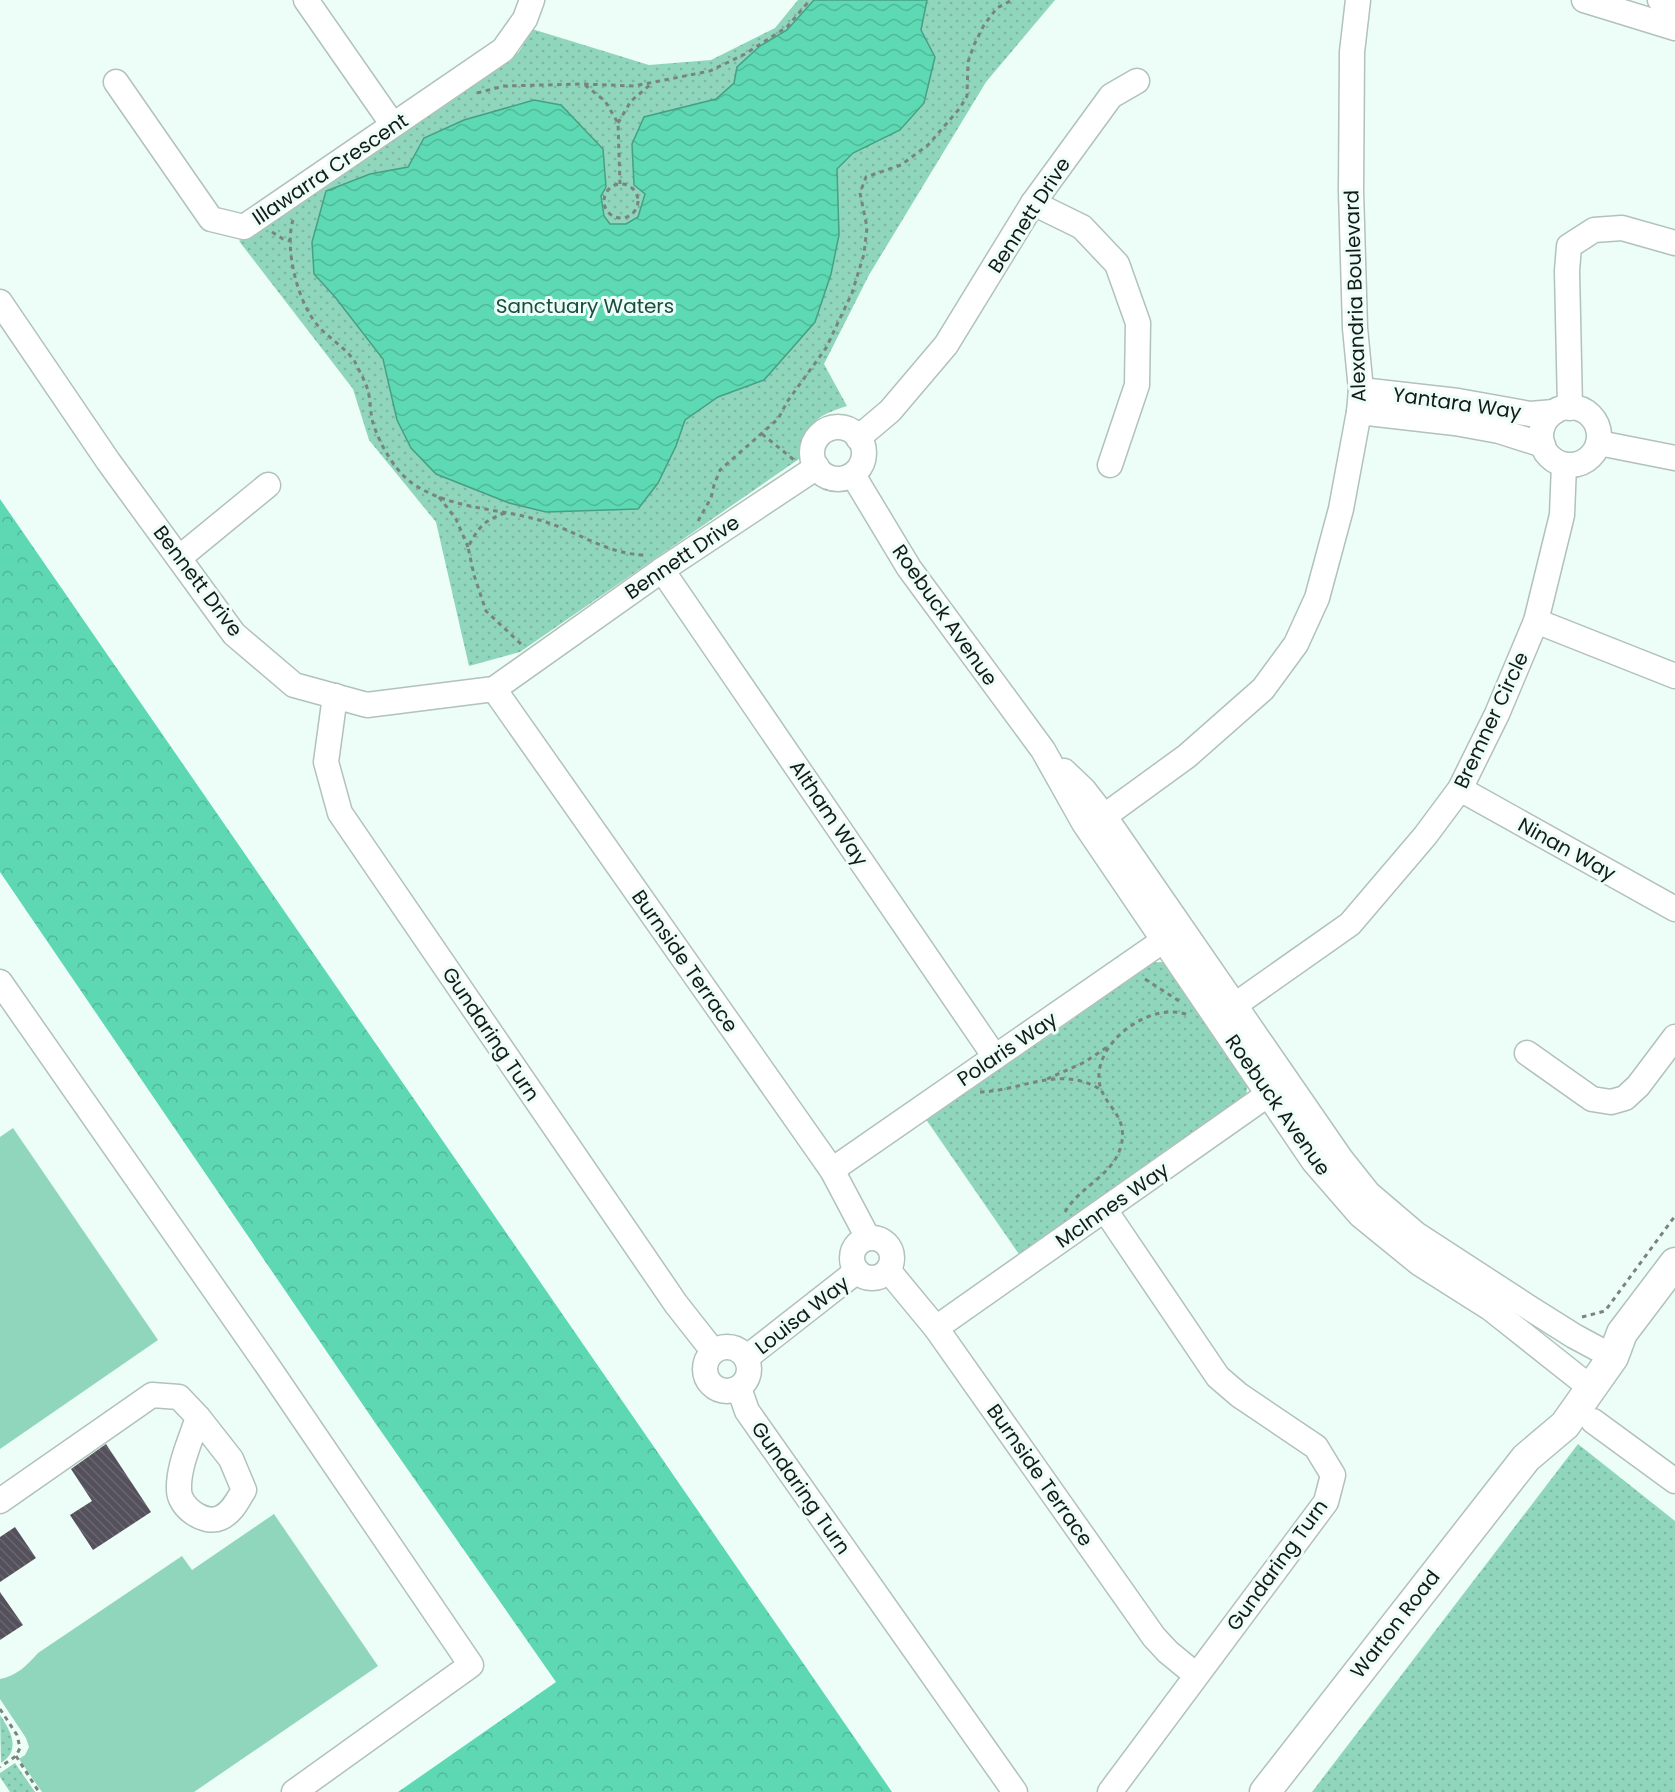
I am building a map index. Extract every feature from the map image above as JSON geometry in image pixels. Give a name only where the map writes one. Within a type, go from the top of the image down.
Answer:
[{"type":"main road","name":"Warton Road","points":[[1264,1792],[1527,1458],[1565,1425],[1601,1344],[1663,1288],[1675,1263]]},
{"type":"street","points":[[306,0],[393,125]]},
{"type":"street","name":"Illawarra Crescent","points":[[116,82],[211,219],[244,227],[503,50],[525,19],[532,0]]},
{"type":"street","points":[[1584,0],[1675,28]]},
{"type":"street","points":[[1660,0],[1675,5]]},
{"type":"street","name":"Alexandria Boulevard","points":[[1096,823],[1187,756],[1263,689],[1296,644],[1317,598],[1341,510],[1360,401],[1355,328],[1351,191],[1352,52],[1360,6]]},
{"type":"street","name":"Bennett Drive","points":[[858,438],[890,411],[946,345],[1033,203],[1111,96],[1137,81]]},
{"type":"street","points":[[1033,203],[1082,227],[1118,264],[1138,323],[1137,385],[1110,465]]},
{"type":"street","points":[[1562,410],[1569,246],[1594,230],[1622,228],[1675,243]]},
{"type":"street","name":"Bennett Drive","points":[[0,302],[108,461],[234,634],[294,685],[367,705],[494,689],[533,662],[656,563],[812,471]]},
{"type":"street","name":"Yantara Way","points":[[1360,401],[1458,400],[1530,414],[1562,410]]},
{"type":"street","name":"Yantara Way","points":[[1360,401],[1499,431],[1543,445]]},
{"type":"street","points":[[1578,408],[1587,412],[1599,428],[1599,444],[1595,453],[1587,460],[1575,465],[1564,465],[1555,461],[1543,445],[1542,428],[1547,419],[1562,410],[1578,408]]},
{"type":"street","points":[[837,428],[848,429],[858,438],[864,453],[863,462],[853,475],[836,479],[812,471],[814,445],[821,434],[837,428]]},
{"type":"street","points":[[1599,444],[1675,458]]},
{"type":"street","name":"Bremner Circle","points":[[1227,1012],[1350,924],[1425,836],[1460,789],[1497,714],[1536,621],[1562,515],[1564,465]]},
{"type":"street","name":"Roebuck Avenue","points":[[853,475],[909,568],[1096,823],[1278,1088],[1314,1162],[1360,1215],[1382,1219],[1416,1234],[1498,1301],[1584,1382]]},
{"type":"street","points":[[179,558],[268,485]]},
{"type":"street","name":"Altham Way","points":[[656,563],[995,1057]]},
{"type":"street","points":[[1536,621],[1675,676]]},
{"type":"street","name":"Burnside Terrace","points":[[494,689],[832,1170],[868,1238],[881,1240],[890,1250],[891,1263],[888,1270],[936,1328],[1154,1637],[1167,1652],[1196,1675]]},
{"type":"street","name":"Gundaring Turn","points":[[335,696],[326,762],[340,813],[676,1304],[713,1352]]},
{"type":"street","name":"Ninan Way","points":[[1460,789],[1675,909]]},
{"type":"street","name":"Polaris Way","points":[[832,1170],[1173,934]]},
{"type":"street","points":[[0,982],[267,1365],[471,1665],[294,1792]]},
{"type":"street","points":[[1527,1053],[1592,1099],[1611,1102],[1625,1098],[1638,1086],[1675,1037]]},
{"type":"street","name":"McInnes Way","points":[[936,1328],[1278,1088]]},
{"type":"street","name":"Gundaring Turn","points":[[1105,1210],[1218,1377],[1239,1395],[1316,1447],[1334,1475],[1326,1502],[1110,1792]]},
{"type":"street","points":[[868,1238],[861,1241],[852,1252],[857,1272],[869,1278],[883,1275],[888,1270]]},
{"type":"street","name":"Louisa Way","points":[[746,1358],[857,1272]]},
{"type":"street","name":"Roebuck Avenue","points":[[1498,1301],[1601,1344]]},
{"type":"street","points":[[728,1347],[736,1349],[746,1358],[748,1373],[746,1380],[739,1388],[724,1391],[714,1388],[709,1382],[705,1368],[706,1360],[713,1352],[728,1347]]},
{"type":"street","name":"Gundaring Turn","points":[[739,1388],[747,1411],[1015,1792]]},
{"type":"street","points":[[0,1501],[152,1395],[179,1397],[198,1417]]},
{"type":"street","points":[[1593,1421],[1675,1481]]},
{"type":"path","points":[[472,95],[504,86],[583,84],[634,86],[710,71],[745,54],[787,27],[810,0]]},
{"type":"path","points":[[693,526],[704,513],[720,470],[778,419],[787,402],[826,348],[852,293],[864,254],[867,227],[860,193],[866,177],[901,165],[928,146],[960,108],[967,96],[968,62],[974,45],[984,25],[998,8],[1012,0]]},
{"type":"path","points":[[618,123],[631,100],[653,82]]},
{"type":"path","points":[[583,84],[605,102],[618,123],[620,184]]},
{"type":"path","points":[[620,184],[625,184],[636,191],[639,204],[631,215],[618,218],[607,211],[604,198],[612,186],[620,184]]},
{"type":"path","points":[[294,214],[289,231],[299,293],[317,325],[353,360],[368,390],[373,422],[389,458],[411,483],[439,497],[469,506],[552,524],[612,550],[656,563]]},
{"type":"path","points":[[762,434],[794,460],[812,471]]},
{"type":"path","points":[[439,497],[456,519],[468,547],[474,575],[486,611],[529,653],[533,662]]},
{"type":"path","points":[[468,547],[479,527],[507,513]]},
{"type":"path","points":[[1068,1236],[1060,1220],[1068,1207],[1114,1163],[1121,1146],[1123,1131],[1119,1117],[1108,1104],[1101,1090],[1099,1074],[1103,1056],[1133,1023],[1154,1014],[1184,1013],[1191,1016]]},
{"type":"path","points":[[1046,1080],[1085,1062],[1113,1043]]},
{"type":"path","points":[[960,1081],[966,1088],[984,1092],[1046,1080],[1073,1078],[1088,1082],[1101,1090]]},
{"type":"path","points":[[1601,1344],[1581,1324],[1582,1317],[1605,1311],[1675,1216]]},
{"type":"path","points":[[0,1709],[20,1742],[16,1756],[0,1767]]},
{"type":"path","points":[[16,1756],[39,1792]]},
{"type":"green space","name":"Sanctuary Waters","points":[[798,0],[1055,0],[986,82],[869,275],[824,364],[847,406],[826,414],[813,424],[805,438],[799,459],[520,652],[469,666],[436,522],[369,440],[353,389],[239,241],[519,52],[532,29],[649,65],[711,60],[775,28]]},
{"type":"green space","points":[[0,499],[892,1792],[398,1792],[556,1682],[376,1424],[0,872]]},
{"type":"green space","points":[[1162,962],[1174,970],[1248,1082],[1246,1096],[1178,1148],[1170,1147],[1130,1176],[1129,1182],[1021,1257],[923,1115],[1031,1041],[1039,1043],[1079,1015],[1082,1005],[1143,963]]},
{"type":"green space","points":[[13,1128],[158,1340],[0,1449],[0,1137]]},
{"type":"green space","points":[[1578,1444],[1675,1521],[1675,1792],[1312,1792]]},
{"type":"green space","points":[[274,1514],[378,1666],[194,1792],[42,1792],[19,1759],[25,1755],[29,1747],[26,1738],[0,1699],[0,1679],[17,1673],[38,1653],[182,1556],[192,1570]]},
{"type":"green space","points":[[0,1715],[10,1733],[13,1746],[7,1758],[1,1763]]},
{"type":"green space","points":[[15,1763],[35,1792],[10,1792],[0,1777],[0,1773]]},
{"type":"water","name":"Sanctuary Waters","points":[[814,0],[927,0],[921,30],[935,57],[924,103],[900,130],[853,153],[837,169],[839,235],[831,274],[815,322],[764,380],[718,397],[685,420],[676,446],[658,483],[638,509],[546,512],[509,503],[436,474],[411,448],[397,420],[383,359],[335,297],[314,274],[312,242],[326,191],[370,174],[408,167],[424,138],[464,120],[534,100],[561,105],[603,149],[606,187],[601,196],[604,216],[610,224],[626,224],[638,217],[645,194],[634,185],[632,144],[644,117],[716,99],[734,83],[737,67],[760,46],[787,30]]},
{"type":"building","points":[[106,1444],[151,1512],[93,1550],[70,1515],[92,1501],[71,1469]]},
{"type":"building","points":[[15,1527],[36,1558],[0,1582],[0,1537]]},
{"type":"building","points":[[0,1592],[23,1625],[0,1640]]}]
